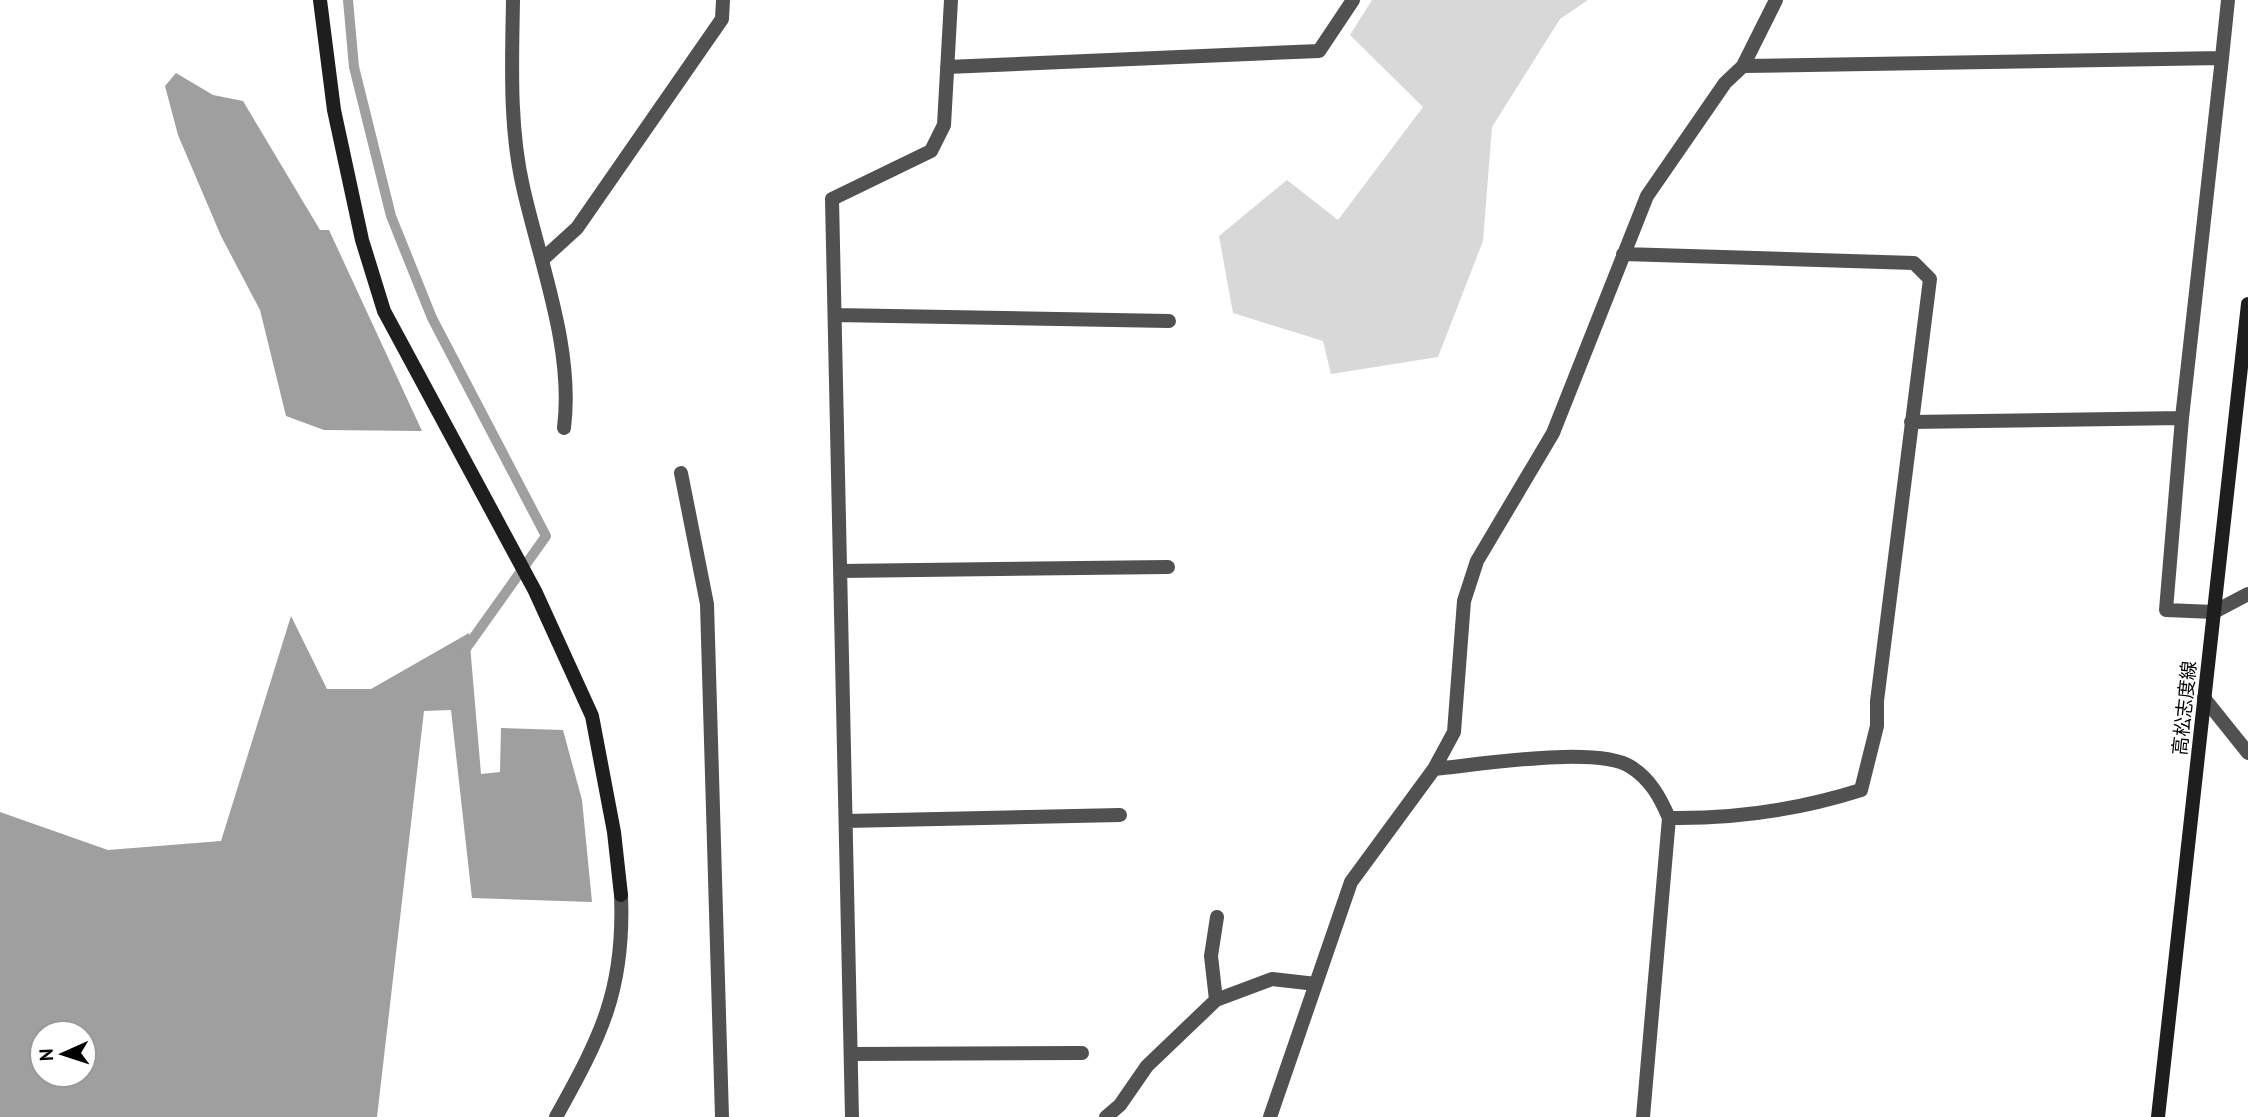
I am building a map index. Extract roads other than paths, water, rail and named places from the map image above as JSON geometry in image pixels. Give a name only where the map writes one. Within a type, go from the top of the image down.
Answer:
[{"type":"street","points":[[320,0],[334,110],[362,240],[384,311],[535,591],[592,716],[614,832],[621,895],[618,978],[595,1046],[555,1117]]},
{"type":"street","points":[[513,0],[512,89],[521,171],[543,260],[568,395],[565,428]]},
{"type":"street","points":[[543,260],[577,228],[715,30],[722,19],[723,0]]},
{"type":"street","points":[[852,1117],[832,198],[931,151],[944,125],[951,0]]},
{"type":"street","points":[[947,67],[1319,51],[1353,0]]},
{"type":"street","points":[[1270,1117],[1351,882],[1434,769],[1454,732],[1464,601],[1477,561],[1553,433],[1647,195],[1726,83],[1743,66],[1776,0]]},
{"type":"street","points":[[2228,0],[2182,418],[2166,610],[2214,612],[2248,594]]},
{"type":"street","points":[[1743,66],[2221,58]]},
{"type":"street","points":[[1623,254],[1914,263],[1930,279],[1910,422],[1877,726],[1861,790],[1826,801],[1721,819],[1669,818]]},
{"type":"street","name":"高松志度線","points":[[2158,1117],[2248,303]]},
{"type":"street","points":[[835,315],[1169,321]]},
{"type":"street","points":[[1910,422],[2182,418]]},
{"type":"street","points":[[681,473],[708,604],[722,1117]]},
{"type":"street","points":[[841,570],[1168,567]]},
{"type":"street","points":[[2204,698],[2248,753]]},
{"type":"street","points":[[1434,769],[1533,760],[1611,759],[1629,766],[1650,783],[1669,818],[1643,1117]]},
{"type":"street","points":[[846,821],[1120,815]]},
{"type":"street","points":[[1216,1000],[1211,956],[1217,917]]},
{"type":"street","points":[[1106,1117],[1120,1105],[1146,1066],[1216,1000],[1272,979],[1316,984]]},
{"type":"street","points":[[851,1054],[1082,1053]]},
{"type":"waterway","points":[[348,0],[354,67],[391,216],[432,318],[546,536],[462,654]]}]
